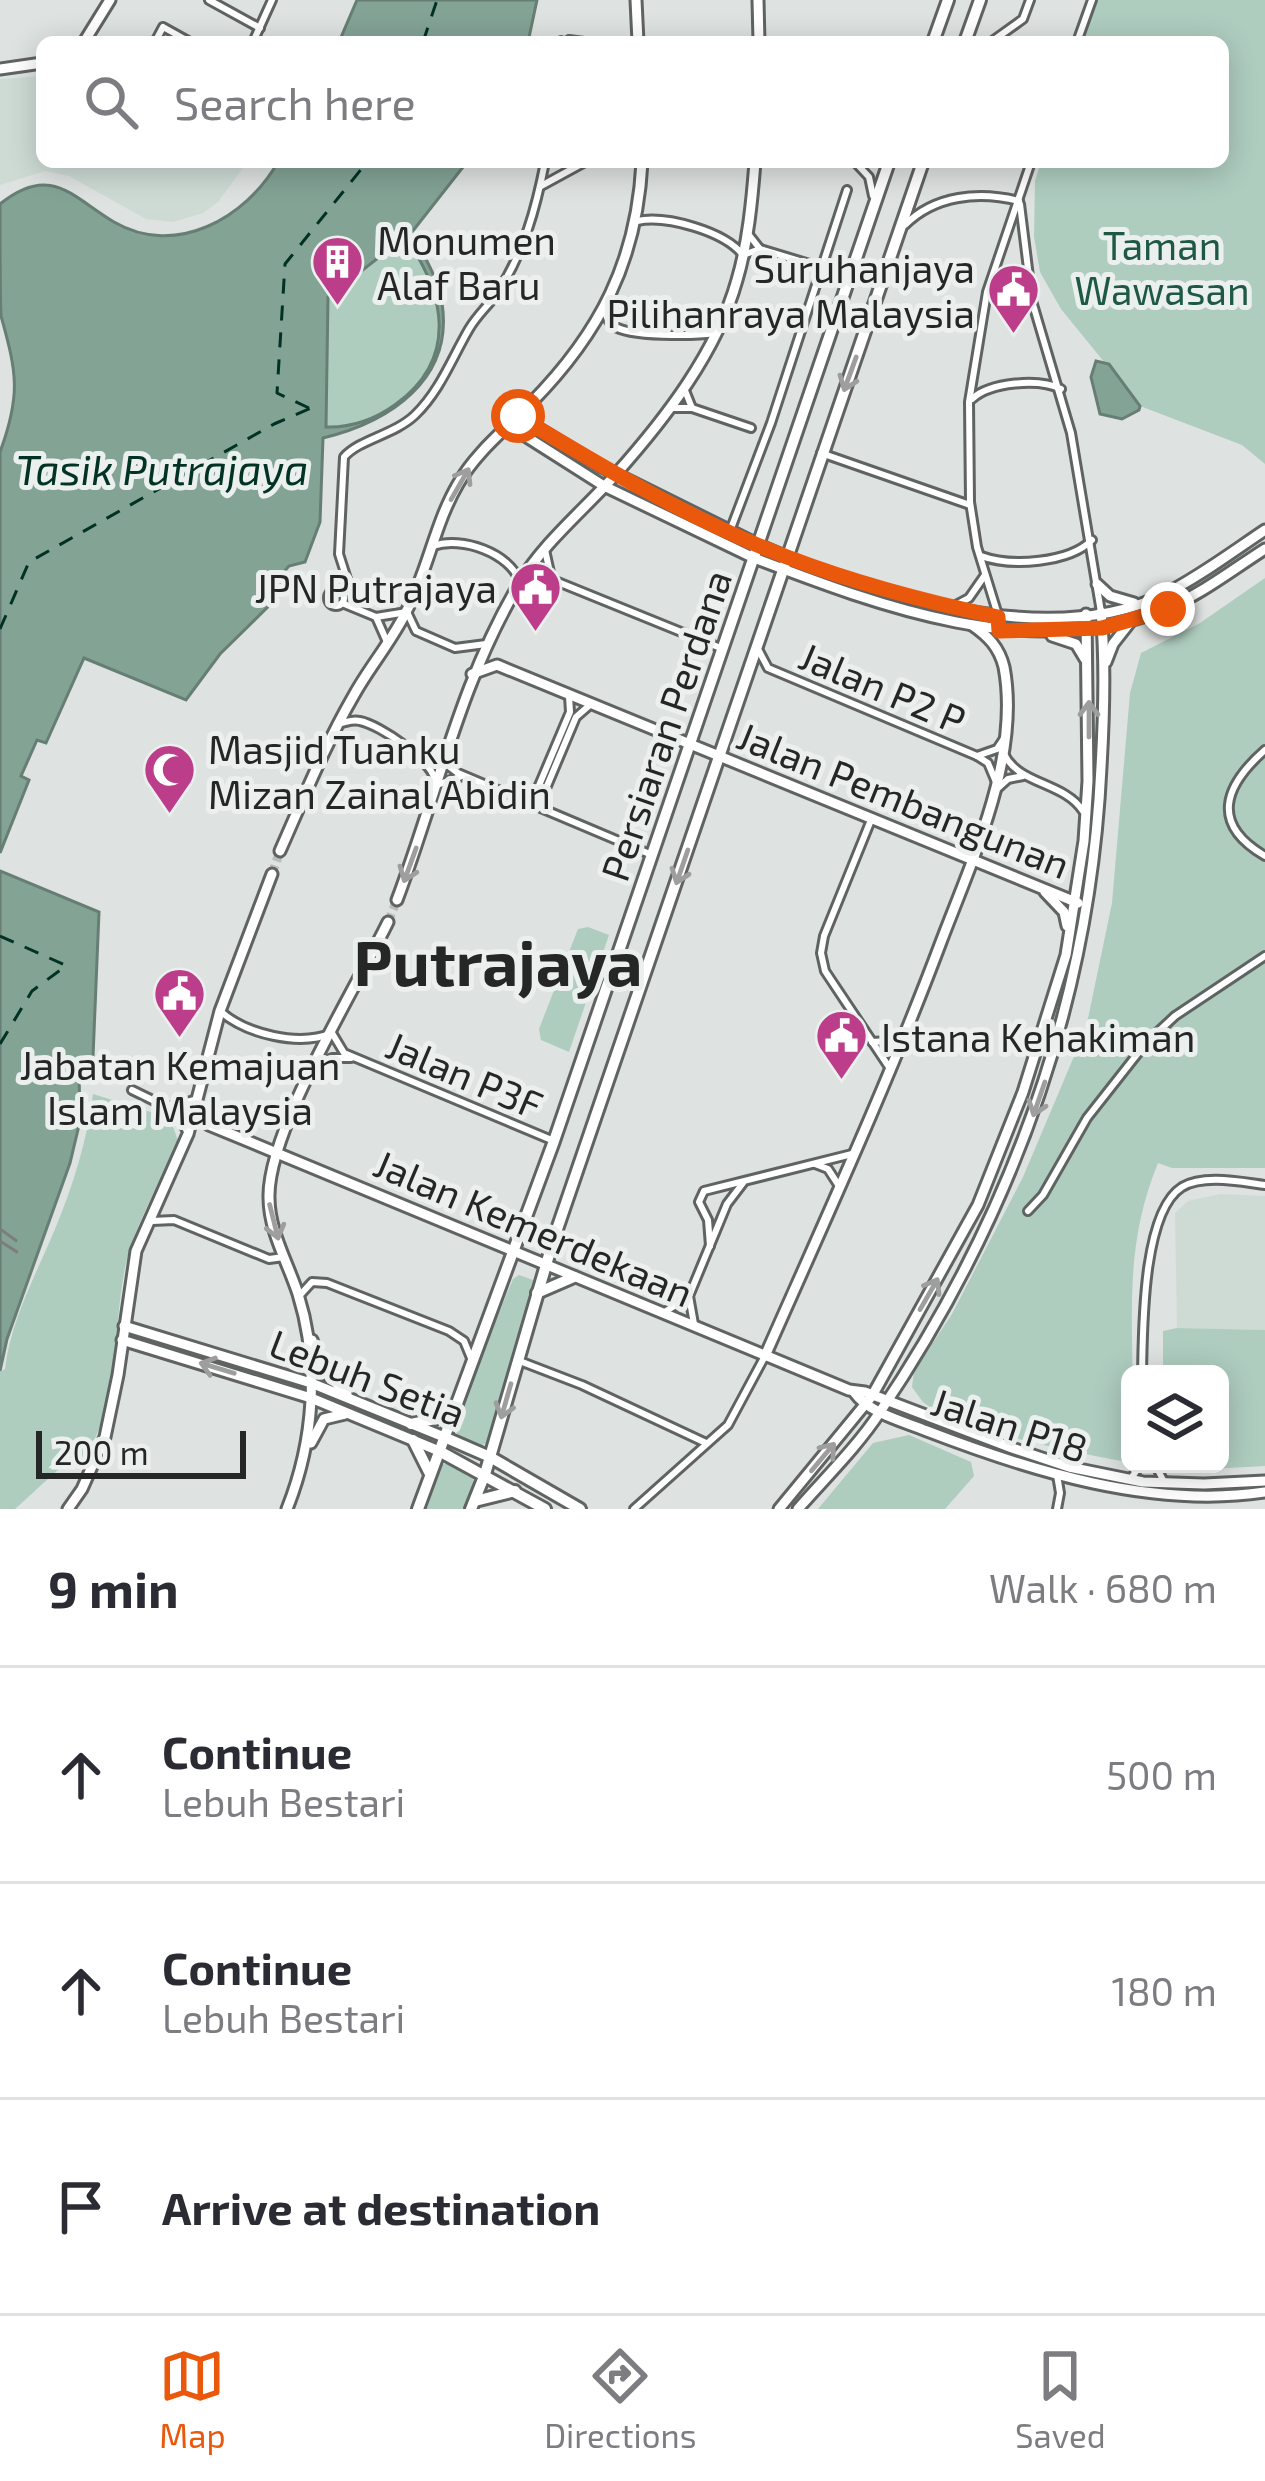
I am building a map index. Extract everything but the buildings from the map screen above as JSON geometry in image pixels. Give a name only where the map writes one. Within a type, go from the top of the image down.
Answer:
[{"type":"main road","points":[[935,36],[948,0]]},
{"type":"main road","points":[[967,36],[980,0]]},
{"type":"main road","name":"Persiaran Perdana","points":[[418,1509],[554,1141],[887,168]]},
{"type":"main road","name":"Persiaran Perdana","points":[[473,1505],[546,1264],[921,168]]},
{"type":"main road","points":[[537,1293],[574,1277]]},
{"type":"main road","points":[[411,1424],[435,1419],[454,1407]]},
{"type":"main road","name":"Lebuh Setia","points":[[444,1436],[580,1509]]},
{"type":"main road","points":[[413,1440],[430,1475]]},
{"type":"main road","name":"Lebuh Setia","points":[[439,1451],[545,1509]]},
{"type":"main road","points":[[473,1505],[515,1491]]},
{"type":"street","points":[[88,36],[110,0]]},
{"type":"street","points":[[208,0],[260,28]]},
{"type":"street","points":[[256,36],[272,0]]},
{"type":"street","points":[[636,0],[637,36]]},
{"type":"street","points":[[758,0],[758,36]]},
{"type":"street","points":[[999,36],[1023,19],[1030,0]]},
{"type":"street","points":[[1079,36],[1092,0]]},
{"type":"street","points":[[0,70],[36,65]]},
{"type":"street","points":[[388,645],[376,617],[339,595],[346,453],[398,429],[435,390],[520,252],[544,168]]},
{"type":"street","points":[[541,187],[574,168]]},
{"type":"street","points":[[280,851],[359,685],[407,612],[464,473],[564,370],[604,310],[637,220],[641,168]]},
{"type":"street","points":[[397,900],[472,674],[487,643],[524,578],[668,409],[717,331],[737,281],[754,168]]},
{"type":"street","points":[[859,168],[873,187],[872,212]]},
{"type":"street","points":[[999,631],[970,505],[969,402],[987,292],[1029,168]]},
{"type":"street","points":[[730,531],[848,190]]},
{"type":"street","points":[[903,227],[920,212],[957,198],[1000,196],[1019,201]]},
{"type":"street","points":[[798,1509],[883,1407],[944,1306],[1013,1169],[1059,1036],[1089,905],[1100,791],[1101,612],[1092,540],[1061,388],[1032,301],[1019,201]]},
{"type":"street","points":[[637,220],[657,219],[725,239],[742,255]]},
{"type":"street","points":[[747,225],[760,249]]},
{"type":"street","points":[[742,255],[760,249],[823,268]]},
{"type":"street","points":[[987,292],[1009,280],[1021,284],[1032,301]]},
{"type":"street","points":[[604,310],[611,325],[621,330],[680,335],[717,331]]},
{"type":"street","points":[[969,402],[988,390],[1038,382],[1061,388]]},
{"type":"street","points":[[685,384],[692,408]]},
{"type":"street","points":[[668,409],[692,408],[751,428]]},
{"type":"street","points":[[518,416],[616,474],[759,544],[784,563],[889,603],[999,631],[1088,630],[1131,622],[1168,609],[1265,549]]},
{"type":"street","points":[[508,425],[604,486],[754,558],[998,617],[1034,620],[1086,614],[1160,596],[1265,530]]},
{"type":"street","points":[[821,453],[970,505]]},
{"type":"street","points":[[946,495],[969,480]]},
{"type":"street","points":[[979,556],[1004,561],[1044,558],[1076,552],[1092,540]]},
{"type":"street","points":[[433,546],[462,542],[509,562],[524,578],[553,580],[723,649]]},
{"type":"street","points":[[545,550],[553,580]]},
{"type":"street","points":[[951,607],[969,598],[985,575]]},
{"type":"street","points":[[1097,584],[1110,596],[1136,603]]},
{"type":"street","points":[[376,617],[407,612]]},
{"type":"street","points":[[407,612],[416,631],[455,649],[487,643]]},
{"type":"street","points":[[779,1509],[870,1401],[978,1205],[1023,1092],[1066,955],[1078,877],[1088,782],[1086,614]]},
{"type":"street","points":[[1103,669],[1131,622]]},
{"type":"street","points":[[634,1509],[728,1425],[766,1356],[904,1040],[995,790],[1006,708],[1004,666],[998,648],[972,625]]},
{"type":"street","points":[[1041,632],[1076,644],[1087,663],[1089,682]]},
{"type":"street","name":"Jalan P2 P","points":[[758,642],[768,668],[977,756],[988,763],[995,790]]},
{"type":"street","points":[[472,674],[497,665],[487,643]]},
{"type":"street","name":"Jalan Pembangunan","points":[[497,665],[972,862],[1089,905]]},
{"type":"street","name":"Jalan P2 P","points":[[744,682],[755,671],[768,668]]},
{"type":"street","points":[[536,803],[570,712],[569,696]]},
{"type":"street","points":[[536,803],[577,717],[591,704]]},
{"type":"street","points":[[339,724],[359,720],[421,757],[432,767],[437,787]]},
{"type":"street","points":[[1002,744],[1006,761],[1026,776],[1061,790],[1084,814]]},
{"type":"street","name":"Jalan P2 P","points":[[977,756],[1002,744]]},
{"type":"street","points":[[448,749],[450,767],[465,777],[652,855]]},
{"type":"street","points":[[1265,750],[1237,778],[1228,803],[1228,817],[1245,842],[1265,856]]},
{"type":"street","points":[[995,790],[1008,779],[1026,776]]},
{"type":"street","points":[[437,787],[450,777],[465,777]]},
{"type":"street","points":[[1061,790],[1088,782]]},
{"type":"street","points":[[872,820],[821,953],[825,971],[891,1070]]},
{"type":"street","points":[[68,1509],[82,1490],[105,1437],[131,1264],[188,1134],[220,1011],[272,874]]},
{"type":"street","points":[[1066,955],[1064,912],[1048,892],[1066,889],[1078,877]]},
{"type":"street","points":[[352,1399],[322,1369],[268,1200],[276,1152],[388,922]]},
{"type":"street","points":[[1028,1211],[1043,1196],[1087,1118],[1146,1043],[1175,1016],[1265,956]]},
{"type":"street","points":[[220,1011],[241,1025],[289,1038],[314,1041],[332,1033]]},
{"type":"street","name":"Jalan P3F","points":[[332,1033],[340,1050],[355,1058],[554,1141]]},
{"type":"street","points":[[872,1042],[904,1040]]},
{"type":"street","name":"Jalan P3F","points":[[315,1065],[355,1058]]},
{"type":"street","points":[[132,1090],[168,1106],[180,1116],[188,1134]]},
{"type":"street","points":[[168,1106],[198,1099]]},
{"type":"street","name":"Jalan Kemerdekaan","points":[[194,1114],[209,1125],[870,1401]]},
{"type":"street","points":[[710,1246],[699,1198],[712,1188],[858,1153]]},
{"type":"street","points":[[811,1164],[828,1169],[841,1190]]},
{"type":"street","points":[[695,1327],[689,1296],[726,1207],[739,1185],[752,1179]]},
{"type":"street","points":[[1143,1365],[1150,1267],[1158,1222],[1169,1201],[1183,1186],[1200,1181],[1265,1185]]},
{"type":"street","points":[[712,1188],[724,1193],[726,1207]]},
{"type":"street","points":[[703,1212],[714,1217],[726,1207]]},
{"type":"street","points":[[149,1222],[174,1220],[269,1258],[284,1257]]},
{"type":"street","points":[[300,1303],[306,1286],[327,1283],[449,1331],[464,1341],[471,1358]]},
{"type":"street","points":[[663,1313],[689,1296]]},
{"type":"street","points":[[307,1323],[311,1383],[307,1450]]},
{"type":"street","name":"Lebuh Setia","points":[[124,1326],[311,1383],[444,1436]]},
{"type":"street","name":"Lebuh Setia","points":[[122,1340],[311,1398],[439,1451]]},
{"type":"street","points":[[517,1360],[582,1384],[706,1443]]},
{"type":"street","points":[[870,1401],[883,1407]]},
{"type":"street","name":"Jalan P18","points":[[883,1407],[999,1458],[1072,1479],[1188,1496],[1265,1492]]},
{"type":"street","name":"Jalan P18","points":[[883,1407],[1122,1478],[1265,1481]]},
{"type":"street","points":[[287,1509],[307,1450],[324,1419],[350,1414]]},
{"type":"street","points":[[1122,1478],[1135,1473]]},
{"type":"street","points":[[1160,1473],[1165,1482]]},
{"type":"street","points":[[1057,1475],[1057,1509]]},
{"type":"street","points":[[1060,1493],[1072,1479]]},
{"type":"shaded area","points":[[36,76],[36,168],[243,168],[218,202],[203,213],[173,222],[146,219],[69,176],[45,171],[0,185],[0,79]]},
{"type":"shaded area","points":[[1220,1194],[1265,1196],[1265,1330],[1177,1328],[1175,1213],[1188,1201]]},
{"type":"green space","name":"Taman Wawasan","points":[[1096,0],[1265,0],[1265,464],[1242,445],[1140,406],[1061,309],[1040,272],[1034,237],[1039,168],[1229,168],[1229,36],[1083,36]]},
{"type":"green space","points":[[405,237],[436,295],[439,330],[434,353],[425,374],[393,407],[350,425],[326,427],[328,297]]},
{"type":"green space","points":[[1265,578],[1265,1168],[1172,1168],[1158,1163],[1137,1238],[1132,1365],[1121,1365],[1121,1461],[962,1422],[923,1402],[912,1387],[914,1371],[952,1314],[1023,1177],[1086,1028],[1112,903],[1130,693],[1141,653],[1200,623]]},
{"type":"green space","points":[[588,927],[609,935],[569,1052],[541,1040],[539,1029],[578,929]]},
{"type":"green space","points":[[93,1094],[170,1118],[178,1141],[130,1248],[109,1392],[94,1441],[81,1464],[60,1468],[15,1509],[0,1509],[0,1372],[5,1369],[18,1315],[73,1180]]},
{"type":"green space","points":[[519,1275],[535,1285],[491,1440],[475,1445],[459,1438],[453,1424],[513,1279]]},
{"type":"green space","points":[[1265,1330],[1265,1466],[1229,1468],[1229,1365],[1163,1365],[1163,1331]]},
{"type":"green space","points":[[909,1435],[971,1462],[974,1476],[945,1509],[818,1509],[873,1443]]},
{"type":"green space","points":[[444,1464],[472,1475],[475,1488],[467,1509],[425,1509],[438,1467]]},
{"type":"water","points":[[357,0],[537,0],[529,36],[342,36]]},
{"type":"water","name":"Tasik Putrajaya","points":[[274,168],[462,168],[412,232],[440,293],[443,330],[438,354],[427,375],[412,393],[393,409],[348,431],[323,438],[320,522],[305,562],[289,566],[281,575],[282,593],[220,654],[186,700],[84,658],[46,743],[37,740],[21,776],[29,780],[0,853],[0,452],[14,384],[1,316],[0,204],[18,192],[47,185],[73,195],[114,222],[161,236],[207,226],[248,200]],"holes":[[[405,237],[429,280],[439,324],[437,346],[416,386],[372,418],[326,427],[328,297]]]},
{"type":"water","points":[[1096,361],[1109,364],[1139,410],[1122,419],[1100,414],[1091,377]]},
{"type":"water","points":[[0,871],[99,912],[93,1057],[79,1072],[80,1121],[0,1371]]},
{"type":"ferry route","points":[[425,36],[437,0]]},
{"type":"ferry route","points":[[309,408],[277,393],[285,264],[362,168]]},
{"type":"ferry route","points":[[0,629],[29,562],[274,424],[311,408]]},
{"type":"ferry route","points":[[0,936],[65,965]]},
{"type":"ferry route","points":[[0,1044],[32,991],[67,965]]},
{"type":"tunnel","points":[[272,874],[280,851]]},
{"type":"tunnel","points":[[388,922],[397,900]]},
{"type":"railway","points":[[0,1229],[25,1247],[20,1254],[0,1241]]},
{"type":"place","name":"Monumen Alaf Baru","points":[[338,307]]},
{"type":"place","name":"Suruhanjaya Pilihanraya Malaysia","points":[[1014,335]]},
{"type":"place","name":"JPN Putrajaya","points":[[536,633]]},
{"type":"place","name":"Masjid Tuanku Mizan Zainal Abidin","points":[[169,816]]},
{"type":"place","name":"Jabatan Kemajuan Islam Malaysia","points":[[180,1040]]},
{"type":"place","name":"Istana Kehakiman","points":[[842,1082]]},
{"type":"district","name":"Putrajaya","points":[[498,961]]},
{"type":"route","points":[[518,416],[602,467],[786,557],[935,603],[998,617],[999,631],[1102,628],[1168,609]]}]
